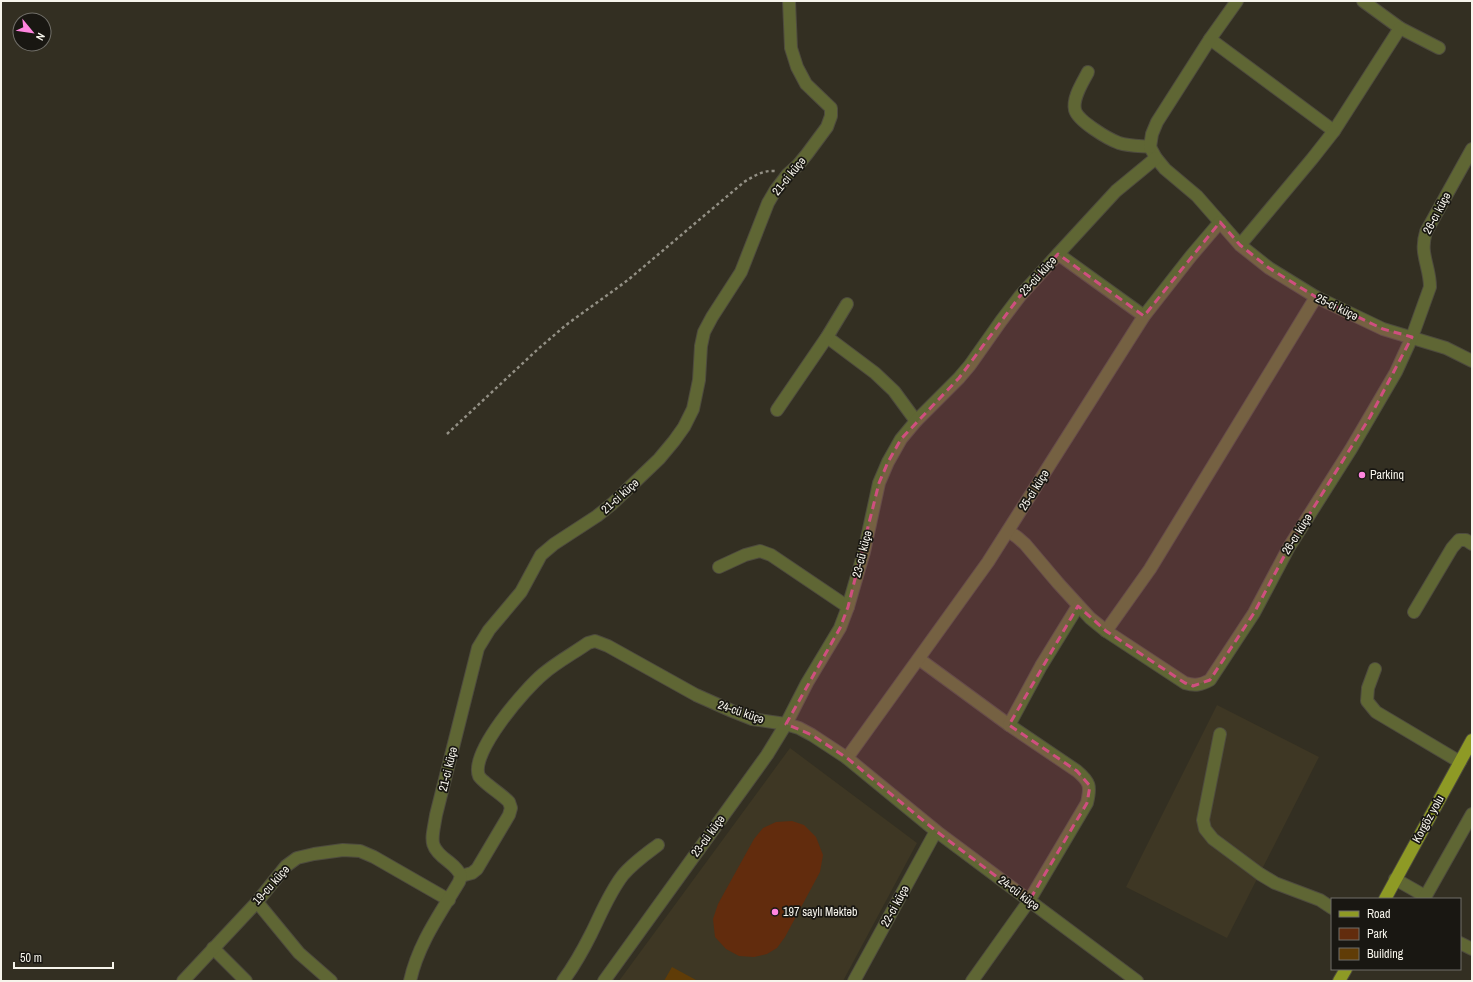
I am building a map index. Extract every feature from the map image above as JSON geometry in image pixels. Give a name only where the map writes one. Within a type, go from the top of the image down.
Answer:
[{"type":"main road","name":"Korgöz yolu","points":[[1386,898],[1472,740]]},
{"type":"main road","points":[[1339,981],[1345,970]]},
{"type":"street","name":"21-ci küçə","points":[[461,876],[456,868],[439,855],[433,848],[433,833],[478,648],[489,630],[521,592],[541,555],[554,544],[597,516],[612,504],[659,459],[674,442],[693,409],[698,380],[700,346],[704,332],[741,272],[768,203],[787,175],[798,165],[827,127],[831,116],[831,108],[806,84],[797,67],[791,48],[789,1]]},
{"type":"street","points":[[1088,72],[1075,100],[1075,110],[1079,118],[1118,143],[1153,153],[1152,134],[1157,122],[1210,39],[1237,1]]},
{"type":"street","points":[[1363,1],[1400,28],[1439,48]]},
{"type":"street","points":[[1240,245],[1334,131],[1400,28]]},
{"type":"street","points":[[1210,39],[1334,131]]},
{"type":"street","name":"26-cı küçə","points":[[1008,531],[1025,544],[1078,606],[1106,631],[1185,683],[1194,686],[1210,680],[1254,613],[1289,547],[1370,417],[1396,372],[1412,337],[1430,287],[1430,280],[1423,251],[1423,242],[1426,232],[1472,149]]},
{"type":"street","name":"25-ci küçə","points":[[1153,153],[1165,168],[1197,196],[1240,245],[1269,268],[1316,297],[1383,329],[1446,348],[1472,361]]},
{"type":"street","name":"23-cü küçə","points":[[604,981],[767,755],[840,628],[848,607],[864,552],[879,483],[888,462],[901,439],[916,421],[970,365],[1020,296],[1116,191],[1153,153]]},
{"type":"street","name":"25-ci küçə","points":[[847,758],[988,562],[1144,316],[1220,222]]},
{"type":"street","points":[[1058,254],[1144,316]]},
{"type":"street","points":[[1106,631],[1150,569],[1316,297]]},
{"type":"street","points":[[777,410],[848,304]]},
{"type":"street","points":[[827,337],[876,373],[894,391],[916,421]]},
{"type":"street","points":[[1414,612],[1452,548],[1459,540],[1466,540],[1472,544]]},
{"type":"street","points":[[719,567],[745,555],[760,551],[771,555],[848,607]]},
{"type":"street","points":[[1009,725],[1038,672],[1078,606]]},
{"type":"street","name":"24-cü küçə","points":[[461,876],[472,873],[478,868],[509,815],[511,808],[509,802],[480,777],[478,768],[492,735],[511,708],[544,674],[588,643],[595,641],[608,646],[696,695],[732,711],[752,719],[786,724],[799,728],[812,735],[847,758],[936,831],[1137,981]]},
{"type":"street","points":[[919,658],[1009,725],[1077,771],[1085,778],[1090,786],[1087,803],[1029,901],[972,981]]},
{"type":"street","points":[[1375,669],[1368,688],[1367,701],[1376,712],[1460,762]]},
{"type":"street","points":[[1220,734],[1203,820],[1205,829],[1213,839],[1266,878],[1320,900],[1331,907]]},
{"type":"street","points":[[1395,879],[1424,897],[1472,814]]},
{"type":"street","name":"22-ci küçə","points":[[856,980],[936,831]]},
{"type":"street","points":[[563,981],[590,936],[610,894],[623,875],[631,866],[658,845]]},
{"type":"street","name":"19-cu küçə","points":[[183,981],[257,902],[286,866],[297,858],[344,850],[360,851],[374,857],[449,900]]},
{"type":"street","points":[[410,981],[414,964],[424,942],[460,882],[461,876]]},
{"type":"street","points":[[257,902],[299,953],[331,981]]},
{"type":"street","points":[[1461,943],[1472,949]]},
{"type":"street","points":[[213,948],[246,981]]},
{"type":"path","points":[[447,434],[538,349],[566,325],[628,280],[744,182],[758,174],[768,171],[777,171],[787,175]]},
{"type":"highlighted area","points":[[1220,222],[1240,245],[1269,268],[1316,297],[1383,329],[1412,337],[1370,417],[1289,547],[1254,613],[1210,680],[1193,686],[1185,683],[1106,631],[1078,606],[1009,725],[1077,771],[1090,786],[1087,803],[1029,901],[936,831],[847,758],[812,735],[786,724],[840,628],[848,607],[879,483],[888,462],[901,439],[959,378],[1020,296],[1058,254],[1144,316]]},
{"type":"shaded area","points":[[1217,705],[1319,757],[1227,938],[1126,887]]},
{"type":"shaded area","name":"197 saylı Məktəb","points":[[790,748],[917,843],[843,981],[619,981]]},
{"type":"green space","points":[[792,821],[804,825],[816,837],[823,855],[820,872],[785,937],[777,948],[767,954],[754,957],[739,956],[726,949],[715,937],[713,919],[718,904],[754,839],[763,828],[776,822]]},
{"type":"building","points":[[672,967],[696,980],[664,981]]},
{"type":"place","name":"Parkinq","points":[[1362,475]]},
{"type":"place","name":"197 saylı Məktəb","points":[[775,912]]}]
